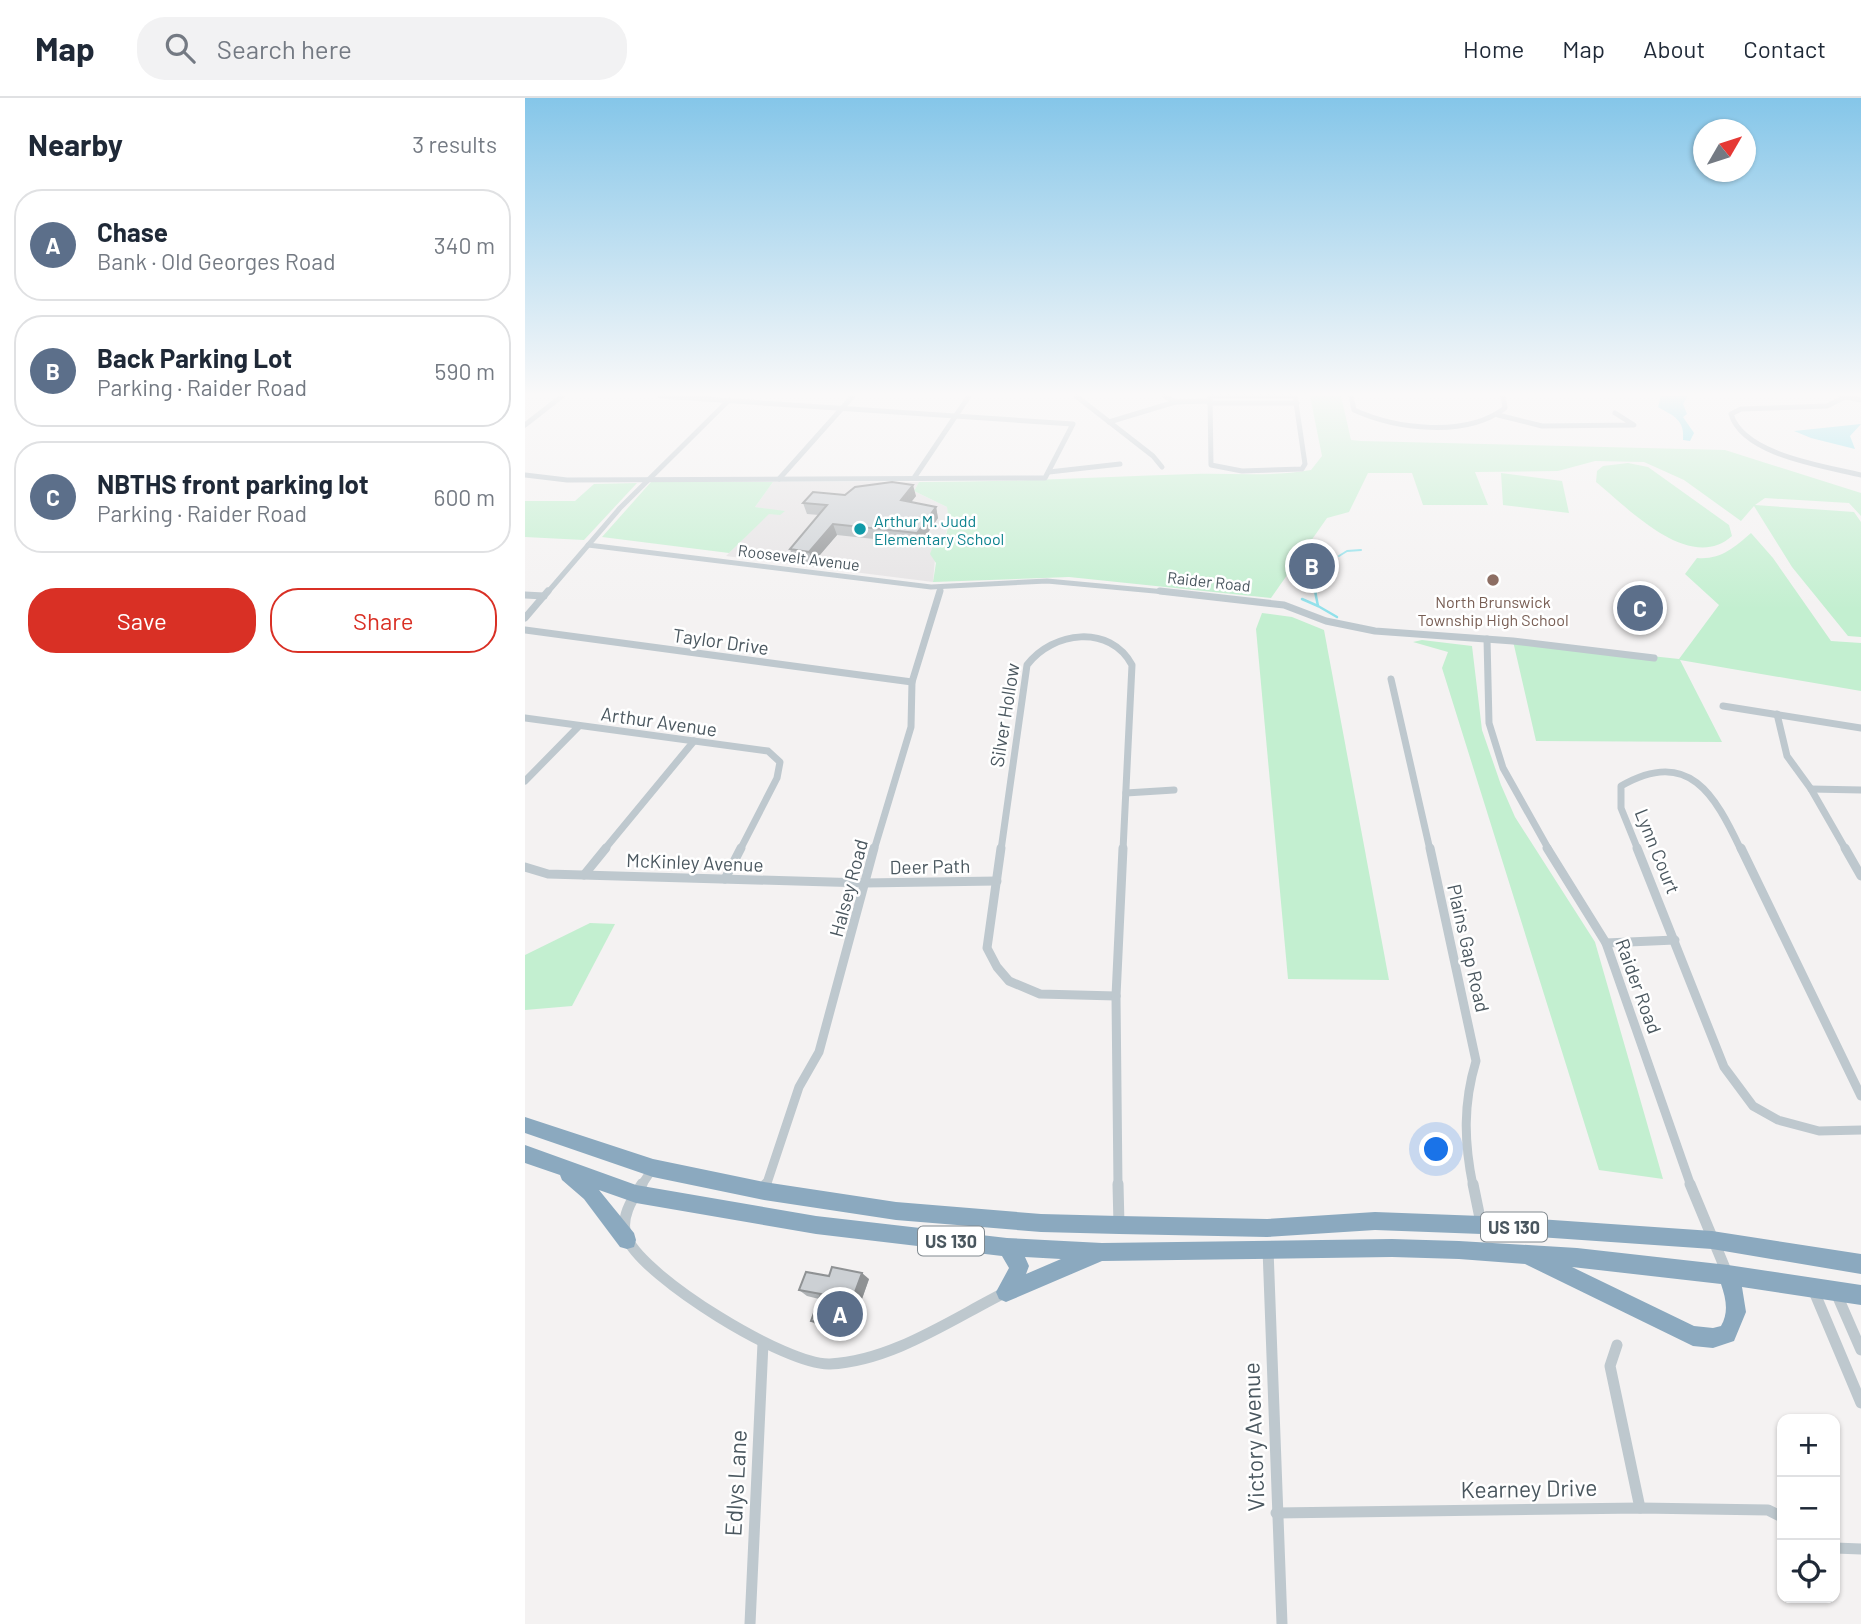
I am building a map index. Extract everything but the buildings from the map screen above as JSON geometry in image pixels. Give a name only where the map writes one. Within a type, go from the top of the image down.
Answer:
[{"type":"highway","name":"US 130","points":[[525,1125],[651,1167],[764,1191],[896,1211],[1041,1223],[1119,1225],[1267,1228],[1375,1222],[1482,1226],[1712,1240],[1861,1264]]},
{"type":"highway","name":"US 130","points":[[525,1153],[636,1194],[816,1226],[1007,1247],[1102,1252],[1392,1248],[1525,1254],[1728,1275],[1861,1296]]},
{"type":"highway","points":[[562,1168],[590,1193],[627,1240]]},
{"type":"highway","points":[[1267,1228],[1268,1249]]},
{"type":"highway","points":[[1006,1292],[1015,1279],[1019,1266],[1007,1247]]},
{"type":"highway","points":[[1006,1292],[1102,1252]]},
{"type":"highway","points":[[1525,1254],[1605,1296],[1703,1338],[1727,1334],[1736,1321],[1739,1305],[1728,1275]]},
{"type":"street","points":[[525,618],[660,467]]},
{"type":"street","points":[[779,479],[789,467]]},
{"type":"street","points":[[913,478],[920,467]]},
{"type":"street","points":[[525,475],[567,480],[1045,478],[1051,467]]},
{"type":"street","points":[[1049,472],[1072,473],[1091,467]]},
{"type":"street","points":[[1218,467],[1297,467]]},
{"type":"street","points":[[1835,467],[1861,475]]},
{"type":"street","name":"Roosevelt Avenue","points":[[588,545],[941,587],[1008,583]]},
{"type":"street","name":"Raider Road","points":[[1008,583],[1069,582],[1270,603],[1351,627],[1654,658]]},
{"type":"street","name":"Halsey Road","points":[[764,1191],[799,1087],[819,1052],[911,727],[912,682],[941,587]]},
{"type":"street","points":[[525,594],[544,596]]},
{"type":"street","name":"Taylor Drive","points":[[525,630],[912,682]]},
{"type":"street","name":"Silver Hollow","points":[[1116,996],[1054,997],[1029,992],[1006,980],[995,967],[987,948],[1027,665],[1032,655],[1047,644],[1065,639],[1091,638],[1110,641],[1129,656],[1132,665],[1116,996],[1119,1225]]},
{"type":"street","name":"Raider Road","points":[[1487,639],[1489,723],[1503,768],[1525,812],[1606,943],[1712,1240],[1728,1275]]},
{"type":"street","name":"Plains Gap Road","points":[[1391,679],[1472,1034],[1476,1061],[1469,1084],[1464,1123],[1466,1152],[1482,1226]]},
{"type":"street","points":[[1724,706],[1861,729]]},
{"type":"street","points":[[1777,715],[1787,756],[1811,789],[1861,876]]},
{"type":"street","name":"Arthur Avenue","points":[[525,718],[768,751],[780,762],[777,778],[726,879]]},
{"type":"street","points":[[525,781],[579,726]]},
{"type":"street","points":[[584,875],[694,741]]},
{"type":"street","name":"Lynn Court","points":[[1861,1096],[1720,806],[1703,786],[1686,776],[1659,771],[1642,772],[1621,786],[1621,808],[1724,1067],[1753,1106],[1778,1120],[1819,1131],[1861,1130]]},
{"type":"street","points":[[1811,789],[1861,790]]},
{"type":"street","points":[[1126,793],[1174,790]]},
{"type":"street","name":"McKinley Avenue","points":[[525,867],[548,874],[865,883]]},
{"type":"street","name":"Deer Path","points":[[865,883],[997,881]]},
{"type":"street","points":[[1606,943],[1675,940]]},
{"type":"street","points":[[651,1167],[624,1219],[627,1240],[656,1272],[763,1343],[807,1363],[840,1363],[903,1342],[1006,1292]]},
{"type":"street","name":"Victory Avenue","points":[[1268,1249],[1282,1624]]},
{"type":"street","points":[[1813,1289],[1861,1403]]},
{"type":"street","points":[[1836,1292],[1861,1350]]},
{"type":"street","name":"Edlys Lane","points":[[750,1624],[763,1343]]},
{"type":"street","points":[[1617,1345],[1610,1366],[1640,1507]]},
{"type":"street","name":"Kearney Drive","points":[[1276,1513],[1640,1507],[1768,1510],[1777,1514]]},
{"type":"street","points":[[1840,1548],[1861,1549]]},
{"type":"shaded area","points":[[773,482],[919,482],[914,491],[947,507],[949,524],[945,536],[937,535],[933,582],[726,556],[772,510],[755,507]]},
{"type":"green space","points":[[1313,467],[1572,467],[1558,471],[1475,472],[1488,505],[1423,505],[1412,473],[1368,473],[1349,512],[1327,518],[1271,598],[1069,577],[933,582],[936,563],[930,554],[937,535],[946,535],[949,524],[947,507],[914,491],[919,482],[1267,474],[1311,470]]},
{"type":"green space","points":[[1602,467],[1648,467],[1729,525],[1732,536],[1715,546],[1698,547],[1660,533],[1596,482],[1597,471]]},
{"type":"green space","points":[[1656,467],[1779,467],[1861,493],[1861,516],[1849,503],[1765,498],[1755,505],[1854,512],[1861,522],[1861,637],[1848,636],[1792,567],[1754,506],[1741,521],[1684,480]]},
{"type":"green space","points":[[1501,473],[1562,481],[1569,513],[1503,505]]},
{"type":"green space","points":[[651,482],[773,482],[755,507],[785,511],[780,515],[769,514],[729,553],[602,537]]},
{"type":"green space","points":[[637,483],[584,540],[525,537],[525,501],[575,501],[594,484]]},
{"type":"green space","points":[[1751,533],[1773,558],[1831,641],[1861,643],[1861,691],[1680,660],[1722,742],[1536,741],[1513,641],[1679,659],[1719,605],[1685,574],[1697,558],[1720,555]]},
{"type":"green space","points":[[1262,613],[1292,617],[1324,630],[1389,980],[1288,979],[1256,629]]},
{"type":"green space","points":[[1422,640],[1472,646],[1482,730],[1501,785],[1515,817],[1595,942],[1663,1179],[1599,1170],[1442,668],[1448,652],[1413,642]]},
{"type":"green space","points":[[590,923],[615,924],[572,1006],[525,1010],[525,955]]},
{"type":"waterway","points":[[1339,556],[1347,551],[1361,550]]},
{"type":"waterway","points":[[1315,589],[1316,593]]},
{"type":"waterway","points":[[1315,591],[1318,606]]},
{"type":"waterway","points":[[1302,599],[1318,606]]},
{"type":"waterway","points":[[1318,606],[1337,617]]},
{"type":"place","name":"Arthur M. Judd Elementary School","points":[[860,529]]},
{"type":"place","name":"Back Parking Lot","points":[[1312,566]]},
{"type":"place","name":"North Brunswick Township High School","points":[[1493,580]]},
{"type":"place","name":"NBTHS front parking lot","points":[[1640,608]]},
{"type":"place","name":"Chase","points":[[840,1314]]}]
